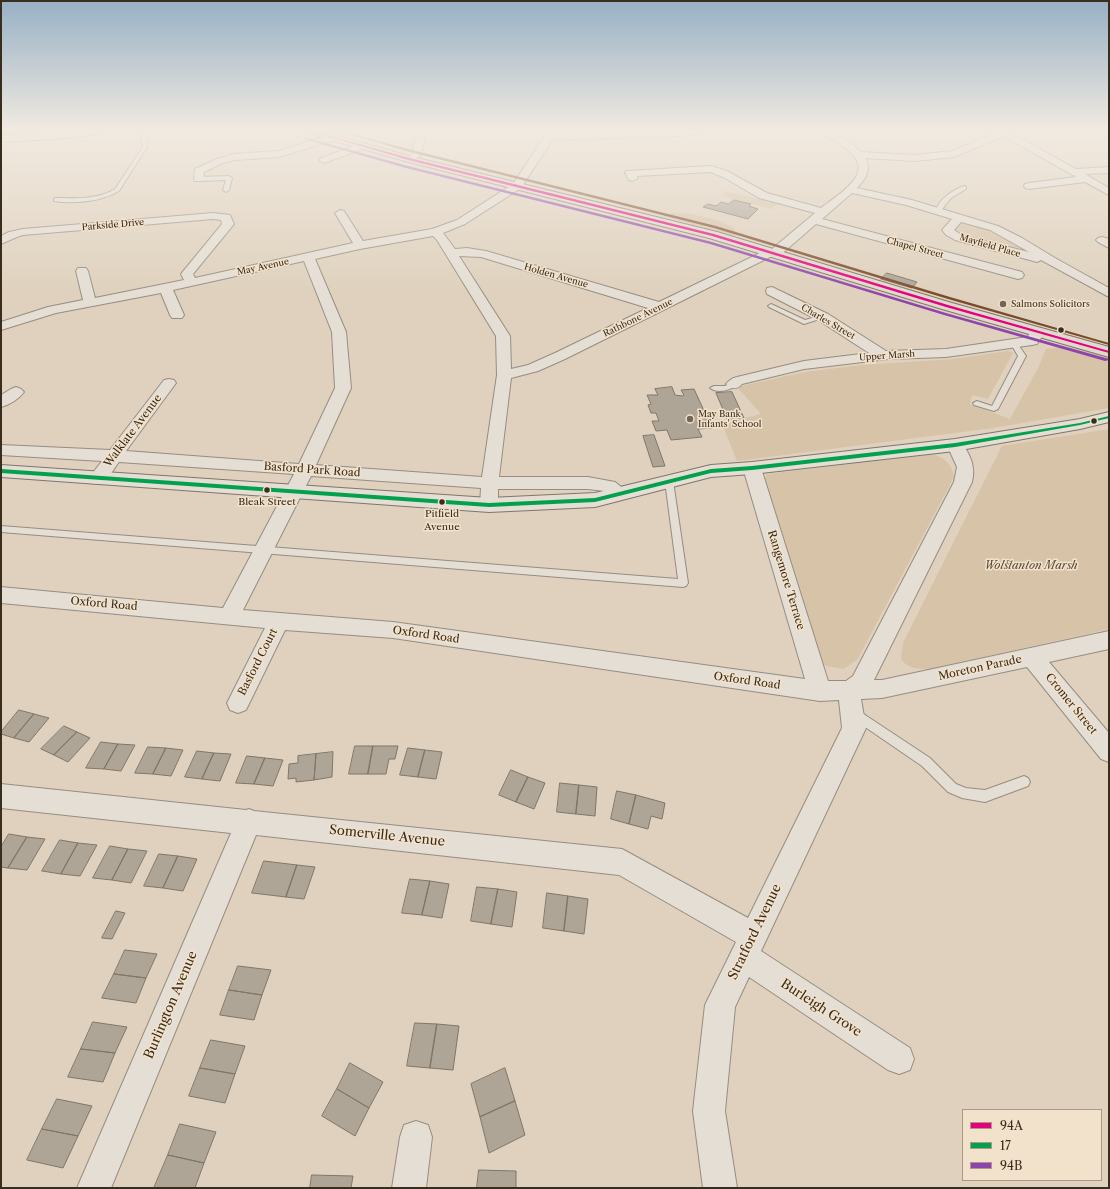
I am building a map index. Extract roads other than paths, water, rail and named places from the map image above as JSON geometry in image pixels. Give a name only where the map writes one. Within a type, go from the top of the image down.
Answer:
[{"type":"highway","points":[[517,186],[713,235],[1109,352]]},
{"type":"main road","name":"Basford Park Road","points":[[1,471],[97,479],[489,505],[595,500],[711,471],[752,468],[955,445],[1080,424],[1109,417]]},
{"type":"street","name":"Chapel Street","points":[[745,185],[754,191],[817,217],[1018,275]]},
{"type":"street","name":"Rathbone Avenue","points":[[504,375],[533,368],[771,253],[817,217],[854,185]]},
{"type":"street","points":[[1028,186],[1033,185]]},
{"type":"street","points":[[1097,185],[1109,192]]},
{"type":"street","name":"May Avenue","points":[[1,326],[53,310],[166,288],[360,245],[435,232],[461,222],[517,186]]},
{"type":"street","name":"Mayfield Place","points":[[850,190],[908,202],[994,228],[1109,292]]},
{"type":"street","points":[[340,213],[360,245]]},
{"type":"street","name":"Parkside Drive","points":[[1,241],[13,234],[23,232],[213,216],[226,217],[238,214]]},
{"type":"street","points":[[191,282],[187,274],[228,224],[226,217]]},
{"type":"street","name":"Mayfield Place","points":[[959,217],[948,230],[950,233],[966,240],[1051,261]]},
{"type":"street","points":[[435,232],[442,238],[503,336],[504,375],[490,483],[489,505]]},
{"type":"street","name":"Holden Avenue","points":[[451,253],[467,252],[482,254],[660,306]]},
{"type":"street","points":[[230,616],[305,470],[343,388],[339,332],[308,257]]},
{"type":"street","points":[[82,271],[90,302]]},
{"type":"street","points":[[166,288],[177,315]]},
{"type":"street","name":"Charles Street","points":[[772,291],[823,317],[882,355]]},
{"type":"street","name":"Upper Marsh","points":[[734,384],[737,381],[804,365],[882,355],[946,353],[1015,344],[1032,341],[1038,332]]},
{"type":"street","name":"Walklate Avenue","points":[[97,479],[169,383]]},
{"type":"street","points":[[1,402],[16,392]]},
{"type":"street","points":[[851,701],[963,482],[966,474],[966,464],[955,445]]},
{"type":"street","name":"Basford Park Road","points":[[1,450],[115,456],[490,483],[588,483],[609,486],[620,494]]},
{"type":"street","name":"Rangemore Terrace","points":[[752,468],[820,691]]},
{"type":"street","name":"Oxford Road","points":[[1,595],[393,630],[820,691],[851,701]]},
{"type":"street","name":"Basford Court","points":[[238,703],[279,621]]},
{"type":"street","name":"Moreton Parade","points":[[851,701],[882,689],[1109,640]]},
{"type":"street","name":"Cromer Street","points":[[1032,657],[1109,751]]},
{"type":"street","name":"Stratford Avenue","points":[[720,1188],[709,1111],[720,1005],[854,728],[851,701]]},
{"type":"street","name":"Somerville Avenue","points":[[1,796],[622,862],[748,946]]},
{"type":"street","name":"Burlington Avenue","points":[[94,1188],[249,822]]},
{"type":"street","name":"Burleigh Grove","points":[[748,946],[899,1059]]},
{"type":"street","points":[[409,1188],[416,1137]]},
{"type":"lane","points":[[56,200],[100,197],[113,193],[120,185]]},
{"type":"lane","points":[[226,190],[227,185]]},
{"type":"lane","points":[[938,211],[943,201],[953,193],[964,188]]},
{"type":"lane","points":[[771,306],[804,322],[823,317]]},
{"type":"lane","points":[[977,403],[994,409],[1022,356],[1015,344]]},
{"type":"lane","points":[[714,388],[726,388],[734,384]]},
{"type":"lane","points":[[1,530],[683,583],[669,481]]},
{"type":"lane","points":[[851,701],[926,762],[952,788],[966,794],[985,796],[1024,782]]},
{"type":"place","name":"Salmons Solicitors","points":[[1003,304]]},
{"type":"place","name":"May Bank Infants' School","points":[[690,419]]},
{"type":"place","name":"Bleak Street","points":[[267,490]]},
{"type":"place","name":"Pitfield Avenue","points":[[442,502]]},
{"type":"park label","name":"Wolstanton Marsh","points":[[1031,566]]}]
